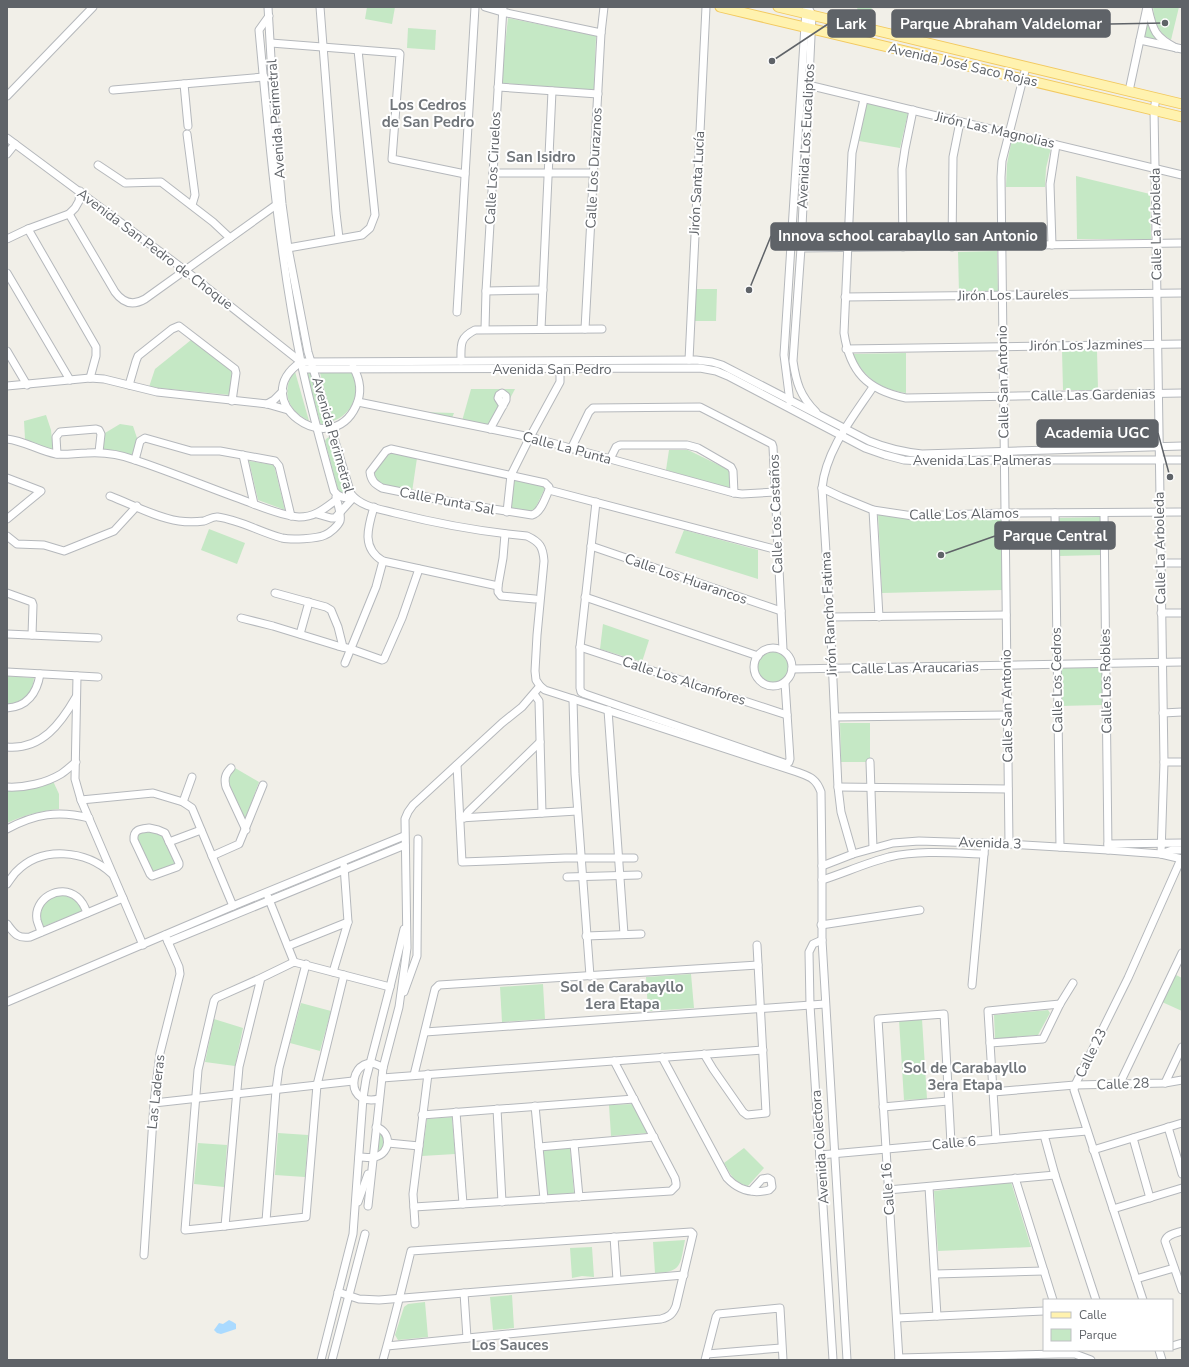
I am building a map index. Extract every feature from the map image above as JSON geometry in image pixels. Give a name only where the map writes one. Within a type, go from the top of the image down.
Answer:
[{"type":"main road","name":"Avenida José Saco Rojas","points":[[720,7],[1182,117]]},
{"type":"main road","name":"Avenida José Saco Rojas","points":[[778,7],[808,11],[1026,67],[1182,104]]},
{"type":"street","points":[[7,96],[93,7]]},
{"type":"street","name":"Avenida Perimetral","points":[[268,7],[269,16],[271,43],[279,204],[311,362],[348,487],[353,498],[342,498],[334,491],[316,428],[296,334],[279,204],[260,30],[269,16]]},
{"type":"street","points":[[320,7],[339,238]]},
{"type":"street","points":[[457,312],[475,7]]},
{"type":"street","points":[[485,7],[601,34]]},
{"type":"street","name":"Calle Los Duraznos","points":[[585,329],[601,34],[604,7]]},
{"type":"street","name":"Jirón Santa Lucía","points":[[689,360],[706,7]]},
{"type":"street","points":[[1130,91],[1147,7]]},
{"type":"street","points":[[1147,7],[1156,33],[1164,42],[1179,48]]},
{"type":"street","name":"Calle Los Ciruelos","points":[[485,329],[503,10]]},
{"type":"street","name":"Avenida Los Eucaliptos","points":[[808,11],[808,85],[801,248],[793,361],[795,376],[804,398],[820,416]]},
{"type":"street","name":"Avenida Los Eucaliptos","points":[[792,410],[784,355],[808,28]]},
{"type":"street","points":[[1140,40],[1179,48]]},
{"type":"street","points":[[271,43],[396,52],[400,54],[392,159],[465,174]]},
{"type":"street","points":[[288,248],[339,238],[362,236],[370,228],[375,215],[358,50]]},
{"type":"street","name":"Calle San Antonio","points":[[1009,844],[1001,177],[1002,162],[1026,67]]},
{"type":"street","points":[[113,90],[264,77]]},
{"type":"street","points":[[184,84],[195,195],[192,205]]},
{"type":"street","name":"Jirón Las Magnolias","points":[[808,85],[1182,175]]},
{"type":"street","points":[[498,87],[598,94]]},
{"type":"street","points":[[541,329],[552,91]]},
{"type":"street","name":"Calle La Arboleda","points":[[1156,98],[1154,110],[1164,762],[1161,854]]},
{"type":"street","name":"Calle Las Gardenias","points":[[864,99],[852,153],[844,334],[846,349],[852,363],[873,387],[890,394],[906,398],[1182,393]]},
{"type":"street","points":[[903,247],[902,169],[913,110]]},
{"type":"street","points":[[952,247],[953,157],[960,122]]},
{"type":"street","name":"Avenida San Pedro de Choque","points":[[7,138],[186,271],[279,344],[302,365]]},
{"type":"street","points":[[7,154],[15,144]]},
{"type":"street","points":[[1052,245],[1050,184],[1056,145]]},
{"type":"street","points":[[98,165],[125,183],[161,182],[213,222],[230,238]]},
{"type":"street","points":[[493,173],[593,172]]},
{"type":"street","points":[[7,239],[28,229],[69,214],[79,201],[80,191]]},
{"type":"street","points":[[69,214],[115,292],[122,300],[131,303],[140,302],[145,299],[279,204]]},
{"type":"street","points":[[28,229],[94,342],[96,351],[90,378]]},
{"type":"street","points":[[801,248],[1182,244]]},
{"type":"street","points":[[7,273],[70,380]]},
{"type":"street","points":[[486,291],[543,290]]},
{"type":"street","name":"Jirón Los Laureles","points":[[845,297],[1182,293]]},
{"type":"street","points":[[129,386],[138,356],[172,329],[179,326],[235,369],[236,373],[232,400]]},
{"type":"street","points":[[462,361],[461,341],[465,336],[475,330],[602,329]]},
{"type":"street","points":[[279,344],[289,344],[296,334]]},
{"type":"street","name":"Jirón Los Jazmines","points":[[846,349],[1182,344]]},
{"type":"street","points":[[7,351],[27,385]]},
{"type":"street","points":[[700,368],[703,360]]},
{"type":"street","name":"Avenida San Pedro","points":[[302,365],[311,362],[703,360],[722,364],[790,400]]},
{"type":"street","points":[[507,512],[511,475],[560,382],[560,361]]},
{"type":"street","points":[[302,365],[288,374],[283,385],[283,397],[288,410],[292,415],[303,424],[316,428],[331,427],[341,423],[350,416],[358,402],[360,385],[354,369],[349,362]]},
{"type":"street","points":[[718,372],[722,364]]},
{"type":"street","name":"Avenida San Pedro","points":[[302,365],[314,369],[700,368],[728,376],[792,410]]},
{"type":"street","points":[[7,386],[90,378],[104,379],[157,392],[267,404],[288,410]]},
{"type":"street","name":"Jirón Rancho Fatima","points":[[853,854],[841,812],[838,787],[822,488],[827,465],[843,433],[873,387]]},
{"type":"street","points":[[267,404],[274,400],[282,391]]},
{"type":"street","name":"Avenida Las Palmeras","points":[[790,400],[820,416],[866,448],[885,456],[904,460],[1182,460]]},
{"type":"street","name":"Calle La Punta","points":[[358,402],[530,437],[734,494],[774,492]]},
{"type":"street","points":[[490,429],[503,406]]},
{"type":"street","name":"Calle Los Castaños","points":[[571,448],[589,412],[593,408],[700,407],[772,444],[782,650]]},
{"type":"street","name":"Avenida Las Palmeras","points":[[792,410],[843,433],[887,448],[922,454],[1182,446]]},
{"type":"street","points":[[57,454],[56,437],[60,432],[96,429],[99,430],[101,434],[99,452]]},
{"type":"street","points":[[135,460],[140,441],[145,438],[191,451],[220,451],[272,460],[278,463],[291,516]]},
{"type":"street","points":[[7,439],[29,444],[40,450],[57,454],[69,455],[99,452],[123,456],[291,516],[317,514],[334,518],[353,498],[374,508],[457,527],[527,536],[534,539],[543,551],[544,561],[537,634],[536,680],[540,686],[546,690],[608,710],[624,934]]},
{"type":"street","points":[[610,459],[616,448],[620,445],[687,445],[698,448],[731,467],[733,471],[734,494]]},
{"type":"street","name":"Calle Punta Sal","points":[[511,475],[391,449],[386,451],[370,472],[371,478],[378,486],[414,495],[507,512],[532,515],[536,514],[549,490]]},
{"type":"street","points":[[243,455],[254,504]]},
{"type":"street","points":[[511,475],[545,483],[547,484],[549,490],[778,550]]},
{"type":"street","points":[[7,478],[41,491],[7,519]]},
{"type":"street","name":"Calle Los Alamos","points":[[822,488],[873,510],[913,516],[1005,513],[1182,512]]},
{"type":"street","points":[[110,496],[154,514],[179,521],[204,521],[216,516],[283,538],[299,539],[324,536],[340,520],[340,513],[334,491]]},
{"type":"street","points":[[317,514],[336,500]]},
{"type":"street","points":[[596,502],[580,647],[581,692],[787,764],[790,759],[784,683]]},
{"type":"street","points":[[7,536],[17,544],[44,545],[64,551],[114,531],[137,506]]},
{"type":"street","points":[[374,508],[368,526],[369,543],[379,559],[498,586]]},
{"type":"street","points":[[873,510],[879,617]]},
{"type":"street","points":[[7,511],[16,512]]},
{"type":"street","name":"Calle Los Cedros","points":[[1055,513],[1060,847]]},
{"type":"street","name":"Calle Los Robles","points":[[1104,513],[1108,847]]},
{"type":"street","points":[[505,534],[498,592],[501,596],[535,599]]},
{"type":"street","name":"Calle Los Huarancos","points":[[591,546],[781,611]]},
{"type":"street","points":[[346,663],[376,587],[383,561]]},
{"type":"street","points":[[1161,563],[1182,563]]},
{"type":"street","points":[[240,618],[351,649],[379,660],[384,659],[402,618],[419,569]]},
{"type":"street","points":[[7,593],[32,602],[34,605],[32,635]]},
{"type":"street","points":[[275,593],[331,610],[338,627],[343,647]]},
{"type":"street","points":[[585,597],[758,656]]},
{"type":"street","points":[[300,634],[308,602]]},
{"type":"street","points":[[1161,613],[1182,613]]},
{"type":"street","points":[[830,617],[1006,616]]},
{"type":"street","points":[[7,634],[98,638]]},
{"type":"street","name":"Calle Los Alcanfores","points":[[580,647],[787,715]]},
{"type":"street","points":[[770,648],[782,650],[791,660],[792,669],[790,676],[781,685],[772,686],[764,684],[754,670],[755,662],[758,656],[762,651],[770,648]]},
{"type":"street","name":"Calle Las Araucarias","points":[[792,669],[1182,662]]},
{"type":"street","points":[[7,672],[98,677]]},
{"type":"street","points":[[7,708],[23,704],[30,698],[38,682],[40,674]]},
{"type":"street","points":[[77,676],[75,779],[81,800],[143,945]]},
{"type":"street","points":[[399,1007],[407,948],[404,836],[405,819],[408,812],[413,805],[502,722],[522,707],[540,686]]},
{"type":"street","points":[[534,694],[540,701],[542,813]]},
{"type":"street","points":[[7,747],[14,748],[34,743],[52,732],[66,715],[77,696]]},
{"type":"street","points":[[573,699],[577,811],[590,976]]},
{"type":"street","name":"Avenida Colectora","points":[[608,710],[809,777],[818,783],[821,792],[821,924],[825,1004],[847,1360]]},
{"type":"street","points":[[1163,713],[1182,712]]},
{"type":"street","points":[[835,718],[1007,715]]},
{"type":"street","points":[[462,818],[540,742]]},
{"type":"street","points":[[7,787],[28,786],[46,781],[62,774],[76,762]]},
{"type":"street","points":[[870,762],[873,848]]},
{"type":"street","points":[[1164,762],[1182,762]]},
{"type":"street","points":[[457,764],[462,818],[462,862],[581,858],[634,858]]},
{"type":"street","points":[[231,768],[226,773],[224,780],[246,830]]},
{"type":"street","points":[[183,802],[192,777]]},
{"type":"street","points":[[212,856],[239,844],[246,830],[263,785]]},
{"type":"street","points":[[838,787],[1008,789]]},
{"type":"street","points":[[81,800],[153,794],[162,795],[183,802],[192,808],[233,906]]},
{"type":"street","points":[[462,818],[577,811]]},
{"type":"street","points":[[7,829],[36,817],[72,814],[89,818]]},
{"type":"street","points":[[150,828],[158,830],[165,833],[169,842],[179,865],[152,876],[134,840],[135,832],[138,829],[150,828]]},
{"type":"street","points":[[169,842],[201,830]]},
{"type":"street","points":[[167,939],[233,906],[404,836]]},
{"type":"street","points":[[368,1206],[383,1068],[399,1007],[417,956],[418,839]]},
{"type":"street","name":"Avenida 3","points":[[822,866],[873,848],[893,843],[919,841],[1060,847],[1108,847],[1161,854],[1182,859]]},
{"type":"street","points":[[972,985],[985,843]]},
{"type":"street","points":[[1108,847],[1182,843]]},
{"type":"street","points":[[8,1000],[143,945],[167,939],[269,900],[404,845]]},
{"type":"street","name":"Avenida 3","points":[[1161,854],[1172,850],[1182,850]]},
{"type":"street","points":[[7,884],[17,871],[34,859],[54,854],[76,855],[96,861],[113,875]]},
{"type":"street","points":[[822,880],[889,857],[914,854],[984,854]]},
{"type":"street","name":"Calle 23","points":[[1143,1299],[1093,1150],[1074,1090],[1074,1085],[1128,978],[1182,859]]},
{"type":"street","points":[[333,972],[348,922],[343,862]]},
{"type":"street","points":[[567,877],[638,875]]},
{"type":"street","points":[[41,932],[37,920],[37,912],[40,904],[46,897],[53,893],[70,893],[77,897],[88,913]]},
{"type":"street","points":[[266,893],[294,962]]},
{"type":"street","points":[[7,924],[17,936],[23,938],[30,937],[123,898]]},
{"type":"street","points":[[821,924],[920,910]]},
{"type":"street","points":[[321,1360],[353,1234],[363,1098],[406,920]]},
{"type":"street","points":[[288,946],[348,922]]},
{"type":"street","points":[[586,936],[640,934]]},
{"type":"street","name":"Las Laderas","points":[[144,1255],[154,1103],[160,1053],[180,974],[179,967],[167,939]]},
{"type":"street","name":"Avenida Colectora","points":[[822,940],[813,944],[809,952],[810,1005],[833,1360]]},
{"type":"street","points":[[704,1054],[743,1112],[747,1115],[766,1113],[757,945]]},
{"type":"street","points":[[1120,1084],[1182,953]]},
{"type":"street","points":[[344,975],[317,1085],[306,1217],[185,1230],[198,1070],[214,1001],[216,998],[294,962],[306,964],[390,987]]},
{"type":"street","points":[[266,1221],[279,1068],[306,964]]},
{"type":"street","points":[[414,1075],[435,990],[439,985],[758,965]]},
{"type":"street","points":[[225,1226],[239,1067],[260,978]]},
{"type":"street","points":[[990,1043],[1043,1039],[1060,1004],[1073,983]]},
{"type":"street","points":[[425,1032],[825,1004]]},
{"type":"street","points":[[996,1139],[988,1011],[1060,1004]]},
{"type":"street","name":"Calle 16","points":[[899,1359],[878,1019],[944,1014],[948,1101]]},
{"type":"street","points":[[1165,1083],[1182,1046]]},
{"type":"street","points":[[382,1078],[763,1050]]},
{"type":"street","points":[[662,1057],[728,1178],[738,1188],[751,1191]]},
{"type":"street","points":[[414,1207],[671,1191],[674,1189],[676,1183],[675,1178],[614,1061]]},
{"type":"street","points":[[379,1099],[373,1100],[363,1098],[357,1093],[353,1081],[358,1070],[363,1066],[374,1064],[383,1068]]},
{"type":"street","points":[[415,1224],[413,1194],[428,1074]]},
{"type":"street","name":"Calle 28","points":[[993,1092],[1074,1085],[1165,1083],[1182,1080]]},
{"type":"street","points":[[154,1103],[353,1081]]},
{"type":"street","points":[[422,1115],[634,1099]]},
{"type":"street","points":[[883,1107],[948,1101],[950,1143]]},
{"type":"street","points":[[535,1106],[544,1199]]},
{"type":"street","points":[[497,1109],[502,1202]]},
{"type":"street","points":[[456,1112],[463,1204]]},
{"type":"street","points":[[1093,1150],[1182,1123]]},
{"type":"street","points":[[359,1156],[373,1157],[384,1152],[388,1143],[386,1134],[383,1130],[376,1127]]},
{"type":"street","points":[[1168,1127],[1182,1174]]},
{"type":"street","name":"Calle 6","points":[[820,1155],[1087,1131]]},
{"type":"street","points":[[1044,1135],[1055,1175],[1096,1299]]},
{"type":"street","points":[[539,1147],[654,1137]]},
{"type":"street","points":[[1133,1138],[1150,1198]]},
{"type":"street","points":[[388,1143],[419,1146]]},
{"type":"street","points":[[574,1144],[579,1197]]},
{"type":"street","points":[[355,1210],[372,1166]]},
{"type":"street","points":[[888,1190],[1055,1175]]},
{"type":"street","points":[[1015,1178],[1053,1299]]},
{"type":"street","points":[[929,1187],[937,1316]]},
{"type":"street","points":[[1113,1209],[1182,1188]]},
{"type":"street","points":[[1182,1231],[1168,1235],[1165,1241],[1182,1290]]},
{"type":"street","points":[[383,1360],[411,1251],[691,1232],[693,1234],[676,1306],[668,1317],[661,1319],[387,1346]]},
{"type":"street","points":[[332,1360],[365,1234]]},
{"type":"street","points":[[614,1237],[617,1280]]},
{"type":"street","points":[[1136,1279],[1174,1268]]},
{"type":"street","points":[[935,1274],[1044,1271]]},
{"type":"street","points":[[338,1292],[348,1296],[369,1300],[684,1275]]},
{"type":"street","points":[[464,1293],[467,1338]]},
{"type":"street","points":[[781,1348],[706,1357],[718,1314],[780,1308],[781,1348],[783,1360]]},
{"type":"street","points":[[896,1318],[1043,1312]]},
{"type":"street","points":[[899,1359],[1075,1354],[1091,1360]]},
{"type":"green space","points":[[367,7],[395,7],[392,24],[365,19]]},
{"type":"green space","points":[[857,7],[872,7],[870,12],[864,15],[858,12]]},
{"type":"green space","points":[[1153,7],[1179,7],[1171,40],[1160,30],[1155,18]]},
{"type":"green space","points":[[508,18],[596,36],[594,90],[501,83]]},
{"type":"green space","points":[[1147,20],[1152,32],[1159,42],[1144,37]]},
{"type":"green space","points":[[408,28],[436,30],[435,50],[407,48]]},
{"type":"green space","points":[[867,103],[908,113],[900,148],[859,141]]},
{"type":"green space","points":[[1012,138],[1051,148],[1046,168],[1045,187],[1006,187],[1007,164]]},
{"type":"green space","points":[[1076,176],[1150,194],[1151,239],[1077,239]]},
{"type":"green space","points":[[997,251],[998,292],[959,293],[958,252]]},
{"type":"green space","points":[[695,289],[717,289],[716,321],[694,321]]},
{"type":"green space","points":[[191,340],[232,371],[230,395],[149,387],[155,369]]},
{"type":"green space","points":[[1062,350],[1097,350],[1098,390],[1063,390]]},
{"type":"green space","points":[[906,353],[906,393],[896,391],[873,381],[862,369],[852,354]]},
{"type":"green space","points":[[294,368],[309,421],[301,416],[290,405],[288,398],[288,384]]},
{"type":"green space","points":[[310,371],[326,423],[325,425],[321,424],[320,422],[307,374],[307,372]]},
{"type":"green space","points":[[351,372],[356,387],[354,401],[346,413],[333,421],[320,373]]},
{"type":"green space","points":[[471,389],[515,389],[495,427],[462,421]]},
{"type":"green space","points":[[420,412],[454,413],[452,418]]},
{"type":"green space","points":[[46,415],[51,430],[53,450],[41,448],[25,439],[24,421]]},
{"type":"green space","points":[[120,424],[133,426],[137,438],[132,455],[103,449],[105,433]]},
{"type":"green space","points":[[329,437],[332,440],[345,490],[343,493],[340,493],[338,490],[325,441]]},
{"type":"green space","points":[[669,450],[688,450],[729,470],[731,489],[666,470]]},
{"type":"green space","points":[[390,451],[417,458],[412,492],[381,484],[377,480],[373,472]]},
{"type":"green space","points":[[249,461],[274,465],[285,510],[258,500]]},
{"type":"green space","points":[[514,479],[543,485],[545,488],[534,511],[508,509]]},
{"type":"green space","points":[[878,514],[917,520],[1001,519],[1003,590],[882,593]]},
{"type":"green space","points":[[1101,517],[1102,555],[1060,556],[1059,518]]},
{"type":"green space","points":[[209,529],[245,543],[237,564],[201,550]]},
{"type":"green space","points":[[684,530],[758,550],[758,579],[675,553]]},
{"type":"green space","points":[[603,624],[649,640],[642,662],[600,649]]},
{"type":"green space","points":[[776,651],[782,653],[787,658],[789,667],[787,676],[782,681],[770,683],[764,681],[759,676],[757,664],[759,658],[764,653]]},
{"type":"green space","points":[[1102,667],[1102,705],[1060,706],[1060,668]]},
{"type":"green space","points":[[7,676],[34,678],[31,689],[26,697],[7,704]]},
{"type":"green space","points":[[840,723],[870,723],[870,762],[841,762]]},
{"type":"green space","points":[[235,768],[259,782],[245,820],[229,784],[228,778]]},
{"type":"green space","points":[[53,781],[59,794],[59,809],[33,814],[7,823],[7,791],[36,787]]},
{"type":"green space","points":[[140,831],[155,832],[164,835],[176,864],[152,874],[136,836]]},
{"type":"green space","points":[[61,895],[74,900],[83,911],[42,927],[40,916],[43,906],[50,899]]},
{"type":"green space","points":[[691,974],[694,1008],[648,1011],[646,977]]},
{"type":"green space","points":[[1176,975],[1182,978],[1182,1011],[1162,1002]]},
{"type":"green space","points":[[543,984],[545,1019],[502,1022],[500,987]]},
{"type":"green space","points":[[301,1003],[331,1011],[320,1051],[290,1043]]},
{"type":"green space","points":[[1048,1010],[1050,1013],[1038,1035],[995,1039],[994,1015]]},
{"type":"green space","points":[[214,1019],[243,1028],[235,1066],[205,1062]]},
{"type":"green space","points":[[922,1019],[927,1099],[904,1100],[899,1020]]},
{"type":"green space","points":[[633,1104],[648,1133],[611,1136],[609,1105]]},
{"type":"green space","points":[[452,1117],[455,1154],[422,1156],[427,1119]]},
{"type":"green space","points":[[379,1130],[385,1138],[384,1146],[376,1153]]},
{"type":"green space","points":[[278,1133],[308,1135],[305,1177],[275,1175]]},
{"type":"green space","points":[[198,1143],[227,1145],[224,1187],[194,1184]]},
{"type":"green space","points":[[570,1147],[574,1193],[547,1195],[543,1149]]},
{"type":"green space","points":[[744,1148],[764,1168],[748,1186],[736,1180],[724,1163]]},
{"type":"green space","points":[[1011,1182],[1031,1247],[938,1251],[934,1191]]},
{"type":"green space","points":[[685,1240],[679,1265],[671,1271],[655,1273],[653,1242]]},
{"type":"green space","points":[[592,1247],[594,1277],[582,1276],[572,1278],[570,1248]]},
{"type":"green space","points":[[512,1295],[514,1328],[493,1330],[490,1297]]},
{"type":"green space","points":[[425,1302],[428,1337],[398,1340],[395,1335],[404,1307],[408,1304]]},
{"type":"water","points":[[229,1320],[236,1324],[236,1329],[221,1334],[214,1330],[219,1323],[223,1324]]},
{"type":"place","name":"Parque Abraham Valdelomar","points":[[1165,23]]},
{"type":"place","name":"Lark","points":[[772,61]]},
{"type":"place","name":"Innova school carabayllo san Antonio","points":[[749,290]]},
{"type":"place","name":"Academia UGC","points":[[1170,477]]},
{"type":"place","name":"Parque Central","points":[[941,555]]},
{"type":"district","name":"Los Cedros de San Pedro","points":[[428,114]]},
{"type":"district","name":"San Isidro","points":[[541,157]]},
{"type":"district","name":"Sol de Carabayllo 1era Etapa","points":[[622,996]]},
{"type":"district","name":"Sol de Carabayllo 3era Etapa","points":[[965,1076]]},
{"type":"district","name":"Los Sauces","points":[[510,1345]]}]
